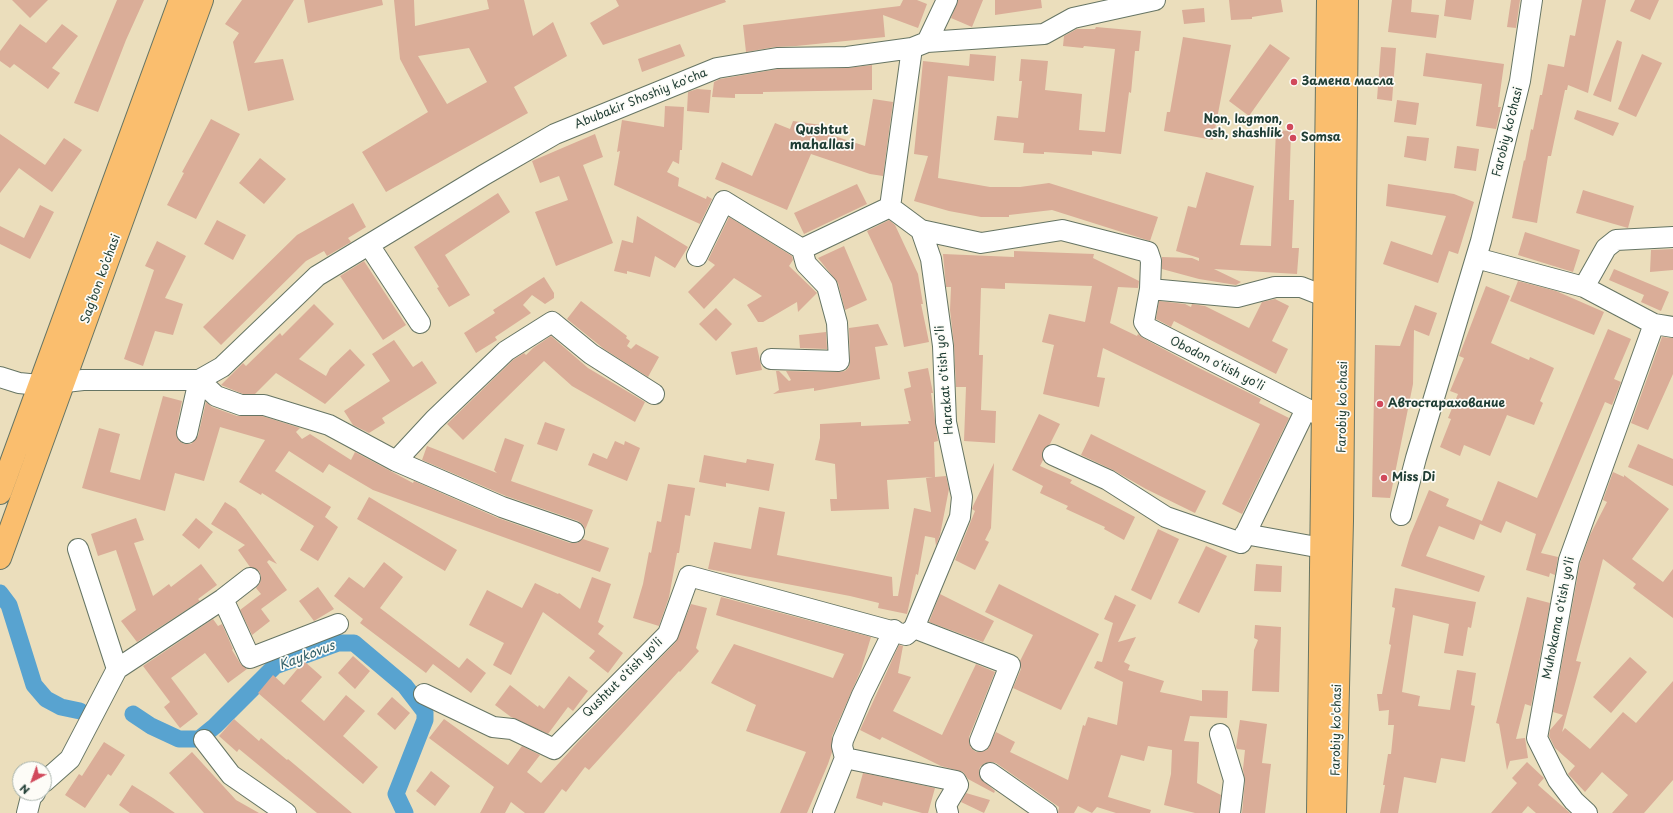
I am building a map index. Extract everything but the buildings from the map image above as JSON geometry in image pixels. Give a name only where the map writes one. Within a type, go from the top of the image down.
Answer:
[{"type":"main road","name":"Sag’bon ko’chasi","points":[[0,494],[180,0]]},
{"type":"main road","name":"Sag’bon ko’chasi","points":[[0,558],[202,0]]},
{"type":"main road","name":"Farobiy ko'chasi","points":[[1318,813],[1322,548],[1315,413],[1324,296],[1328,0]]},
{"type":"main road","name":"Farobiy ko'chasi","points":[[1335,813],[1342,522],[1347,0]]},
{"type":"street","name":"Abubakir Shoshiy ko'cha","points":[[199,380],[222,367],[317,276],[484,175],[555,134],[717,68],[776,58],[846,57],[919,45],[1044,34],[1073,18],[1154,0]]},
{"type":"street","name":"Farobiy ko'chasi","points":[[1401,515],[1416,458],[1476,258],[1520,81],[1532,0]]},
{"type":"street","points":[[890,207],[919,45],[942,2]]},
{"type":"street","points":[[697,256],[724,201],[802,249],[806,264],[827,286],[837,323],[839,360],[771,359]]},
{"type":"street","points":[[890,207],[921,230]]},
{"type":"street","points":[[802,249],[890,207]]},
{"type":"street","name":"Obodon o'tish yo'li","points":[[921,230],[981,243],[1062,230],[1148,252],[1151,261],[1150,289],[1144,322],[1148,328],[1315,413]]},
{"type":"street","name":"Harakat o'tish yo'li","points":[[914,628],[960,517],[962,497],[946,422],[944,346],[931,259],[921,230]]},
{"type":"street","points":[[1584,287],[1606,248],[1616,240],[1673,237]]},
{"type":"street","points":[[369,245],[420,323]]},
{"type":"street","points":[[1476,258],[1584,287],[1663,325]]},
{"type":"street","points":[[1150,289],[1237,297],[1275,287],[1301,287],[1324,296]]},
{"type":"street","points":[[396,461],[434,420],[506,351],[552,322],[591,354],[654,394]]},
{"type":"street","name":"Muhokama o'tish yo'li","points":[[1587,813],[1574,801],[1558,780],[1537,738],[1569,560],[1663,325]]},
{"type":"street","points":[[0,377],[19,383],[39,385],[65,381],[199,380],[216,396],[241,405],[264,405],[329,424],[396,461],[502,508],[574,532]]},
{"type":"street","points":[[187,433],[199,380]]},
{"type":"street","points":[[1053,455],[1108,480],[1166,517],[1241,543],[1315,413]]},
{"type":"street","points":[[1245,534],[1322,548]]},
{"type":"street","points":[[78,549],[117,669]]},
{"type":"street","name":"Qushtut o'tish yo'li","points":[[424,694],[493,727],[512,729],[554,749],[668,634],[689,576],[894,630]]},
{"type":"street","points":[[52,775],[70,759],[117,669],[223,599],[250,578]]},
{"type":"street","points":[[223,599],[250,658],[338,624]]},
{"type":"street","points":[[823,813],[845,758],[842,746],[843,740],[862,695],[894,630],[906,635],[914,628],[1010,665],[980,741]]},
{"type":"street","points":[[1220,734],[1234,780],[1230,813]]},
{"type":"street","points":[[204,740],[231,775],[286,813]]},
{"type":"street","points":[[845,758],[956,781],[958,786],[946,805],[948,813]]},
{"type":"street","points":[[990,773],[1048,813]]},
{"type":"street","points":[[27,813],[30,801]]},
{"type":"waterway","name":"Kaykovus","points":[[0,593],[9,605],[34,685],[46,699],[61,707],[80,711]]},
{"type":"waterway","name":"Kaykovus","points":[[133,714],[151,726],[179,739],[199,739],[215,726],[275,666],[338,643],[354,643],[405,686],[425,712],[425,720],[396,794],[405,813]]},
{"type":"place","name":"Замена масла","points":[[1294,82]]},
{"type":"place","name":"Non, lagmon, osh, shashlik","points":[[1290,127]]},
{"type":"place","name":"Somsa","points":[[1293,138]]},
{"type":"place","name":"Автостарахование","points":[[1380,404]]},
{"type":"place","name":"Miss Di","points":[[1384,478]]},
{"type":"district","name":"Qushtut mahallasi","points":[[822,138]]}]
